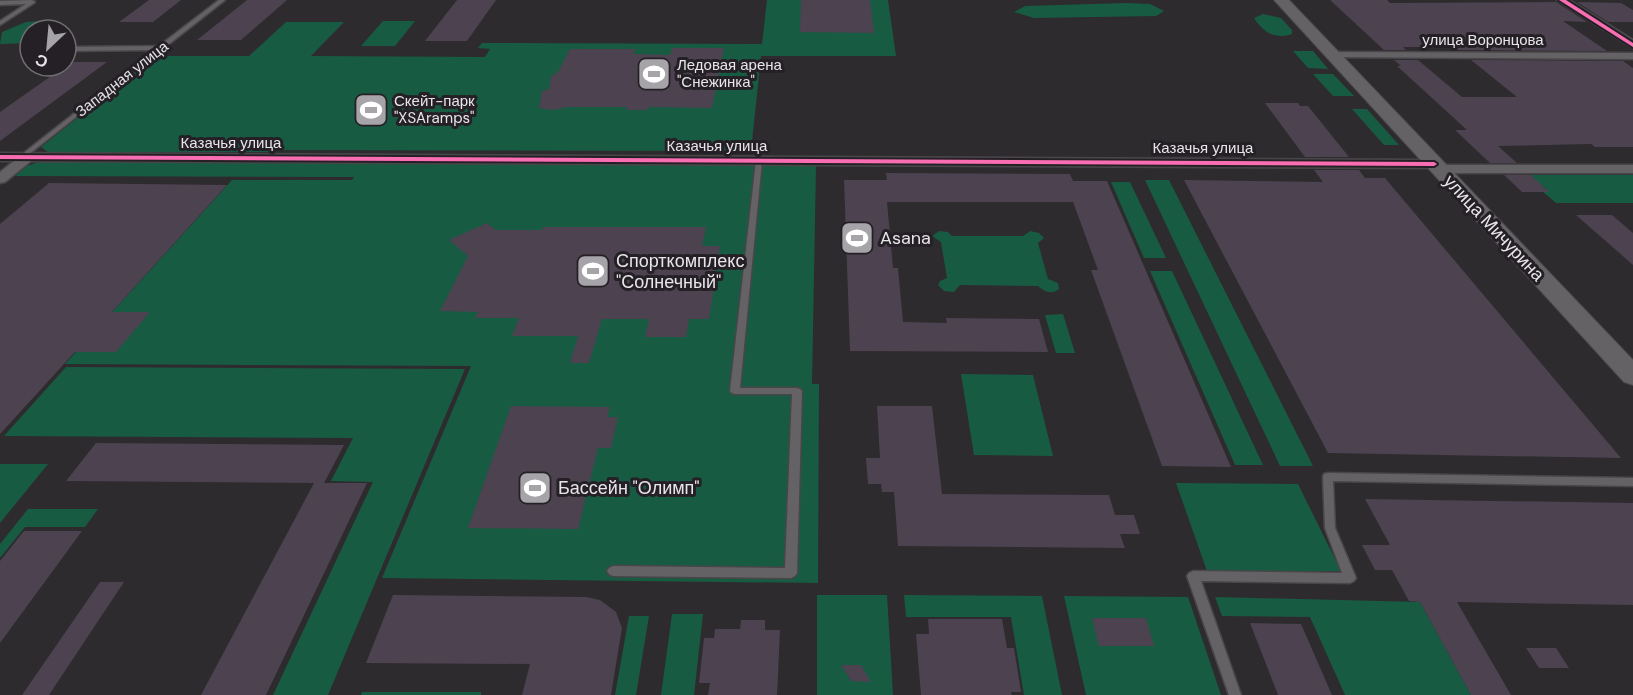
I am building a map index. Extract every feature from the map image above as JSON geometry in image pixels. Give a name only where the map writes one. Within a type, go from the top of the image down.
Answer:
[{"type":"street","name":"улица Мичурина","points":[[1281,0],[1437,167],[1623,355],[1633,376]]},
{"type":"street","points":[[1562,0],[1633,45]]},
{"type":"street","name":"улица Воронцова","points":[[1332,55],[1633,56]]},
{"type":"street","name":"Казачья улица","points":[[0,157],[1633,169]]},
{"type":"street","name":"Западная улица","points":[[0,179],[25,157]]},
{"type":"lane","name":"Западная улица","points":[[25,157],[222,0]]},
{"type":"lane","points":[[0,3],[32,2],[0,23]]},
{"type":"lane","points":[[78,49],[162,48]]},
{"type":"lane","points":[[613,571],[791,573],[797,391],[735,391],[759,161]]},
{"type":"lane","points":[[1235,695],[1193,576],[1350,578],[1330,528],[1328,477],[1633,482]]},
{"type":"green space","points":[[767,0],[888,0],[896,56],[761,56],[751,151],[48,152],[41,147],[156,56],[249,56],[286,22],[344,22],[311,56],[485,57],[490,49],[478,48],[482,43],[762,44]]},
{"type":"green space","points":[[1150,4],[1164,11],[1156,16],[1034,18],[1014,12],[1025,6]]},
{"type":"green space","points":[[1263,14],[1281,18],[1292,30],[1292,34],[1280,36],[1265,31],[1254,18]]},
{"type":"green space","points":[[383,21],[415,21],[395,46],[361,46]]},
{"type":"green space","points":[[18,25],[18,43],[0,44],[2,32]]},
{"type":"green space","points":[[1293,51],[1313,51],[1328,69],[1308,68]]},
{"type":"green space","points":[[1313,74],[1333,74],[1354,96],[1333,96]]},
{"type":"green space","points":[[1352,109],[1367,109],[1399,145],[1384,145]]},
{"type":"green space","points":[[42,161],[816,166],[812,384],[819,384],[818,583],[382,578],[471,366],[65,364],[232,180],[352,180],[354,177],[15,176],[27,166]]},
{"type":"green space","points":[[1530,175],[1633,175],[1633,203],[1556,203],[1543,192],[1548,191]]},
{"type":"green space","points":[[1145,180],[1169,180],[1313,466],[1280,466]]},
{"type":"green space","points":[[1111,182],[1130,182],[1166,258],[1144,258]]},
{"type":"green space","points":[[939,231],[948,232],[952,236],[1023,236],[1030,231],[1039,233],[1044,238],[1038,243],[1048,279],[1058,283],[1059,289],[1051,292],[1038,286],[960,285],[954,292],[944,291],[938,285],[940,281],[947,278],[941,242],[932,236]]},
{"type":"green space","points":[[1150,271],[1172,271],[1263,465],[1235,465]]},
{"type":"green space","points":[[1063,314],[1075,353],[1056,353],[1045,315]]},
{"type":"green space","points":[[66,367],[465,369],[328,695],[273,695],[373,482],[331,481],[353,438],[4,436]]},
{"type":"green space","points":[[961,374],[1033,375],[1053,456],[974,455]]},
{"type":"green space","points":[[0,464],[48,464],[0,523]]},
{"type":"green space","points":[[1176,483],[1298,484],[1341,571],[1207,571]]},
{"type":"green space","points":[[28,509],[98,509],[85,527],[25,527],[0,558],[0,544]]},
{"type":"green space","points":[[817,595],[887,595],[893,695],[817,695]]},
{"type":"green space","points":[[904,595],[1042,596],[1062,695],[1024,695],[1011,617],[906,617]]},
{"type":"green space","points":[[1064,596],[1188,597],[1221,695],[1086,695]]},
{"type":"green space","points":[[1215,597],[1420,602],[1471,695],[1345,695],[1310,617],[1222,616]]},
{"type":"green space","points":[[672,614],[703,614],[694,695],[661,695]]},
{"type":"green space","points":[[629,616],[649,616],[636,695],[615,695]]},
{"type":"green space","points":[[362,692],[481,692],[481,695],[361,695]]},
{"type":"building","points":[[149,0],[181,0],[153,22],[119,22]]},
{"type":"building","points":[[247,0],[287,0],[241,40],[197,40]]},
{"type":"building","points":[[457,0],[496,0],[467,41],[425,41]]},
{"type":"building","points":[[801,0],[870,0],[874,33],[800,32]]},
{"type":"building","points":[[1330,0],[1387,0],[1390,3],[1556,2],[1587,22],[1563,21],[1607,51],[1458,50],[1455,47],[1403,47],[1406,50],[1384,50]]},
{"type":"building","points":[[1577,2],[1621,3],[1633,10],[1633,22],[1608,22]]},
{"type":"building","points":[[672,48],[724,48],[712,108],[649,107],[648,110],[626,110],[627,107],[568,107],[552,110],[539,108],[542,91],[549,89],[551,76],[558,72],[570,49],[635,49],[633,54],[670,55]]},
{"type":"building","points":[[1394,60],[1418,60],[1462,97],[1517,97],[1471,60],[1623,61],[1633,68],[1633,147],[1595,147],[1591,144],[1498,146],[1517,163],[1490,163],[1455,130],[1467,130],[1397,66],[1401,66]]},
{"type":"building","points":[[78,62],[107,62],[0,141],[0,112],[48,78],[78,78]]},
{"type":"building","points":[[1265,103],[1298,103],[1300,106],[1308,106],[1349,157],[1305,157]]},
{"type":"building","points":[[1314,170],[1359,170],[1365,178],[1385,178],[1621,458],[1328,453],[1184,180],[1323,182]]},
{"type":"building","points":[[886,173],[1070,174],[1073,181],[1107,181],[1231,467],[1162,466],[1091,270],[1098,270],[1073,202],[887,202],[893,268],[898,268],[903,322],[947,323],[946,318],[1039,319],[1048,352],[850,351],[844,180],[887,180]]},
{"type":"building","points":[[1504,175],[1531,175],[1549,192],[1522,192]]},
{"type":"building","points":[[49,183],[227,185],[112,312],[150,312],[116,352],[75,352],[0,434],[0,224]]},
{"type":"building","points":[[1576,215],[1612,215],[1633,233],[1633,265]]},
{"type":"building","points":[[487,223],[496,230],[542,230],[543,227],[706,227],[702,246],[720,246],[709,319],[689,319],[686,337],[645,337],[649,319],[602,319],[589,363],[570,363],[578,336],[512,336],[519,318],[475,318],[478,312],[440,311],[468,256],[449,240]]},
{"type":"building","name":"Бассейн \"Олимп\"","points":[[511,406],[610,407],[607,417],[618,417],[611,448],[598,448],[578,529],[468,528]]},
{"type":"building","points":[[877,406],[932,406],[942,494],[1109,495],[1115,515],[1134,515],[1140,534],[1120,534],[1125,548],[898,546],[894,492],[882,492],[881,484],[868,484],[866,458],[880,458]]},
{"type":"building","points":[[96,443],[344,445],[324,483],[367,483],[266,695],[201,695],[314,483],[66,481]]},
{"type":"building","points":[[1365,499],[1633,503],[1633,605],[1457,602],[1511,695],[1471,695],[1420,602],[1409,601],[1392,570],[1375,570],[1362,545],[1390,545]]},
{"type":"building","points":[[24,531],[82,531],[0,643],[0,561]]},
{"type":"building","points":[[100,582],[124,582],[49,695],[22,695]]},
{"type":"building","points":[[393,595],[586,597],[600,600],[616,612],[622,628],[611,695],[522,695],[530,664],[366,663]]},
{"type":"building","points":[[1092,618],[1146,618],[1154,646],[1099,646]]},
{"type":"building","points":[[928,619],[1002,619],[1007,648],[1014,648],[1021,692],[1011,692],[1012,695],[921,695],[916,634],[929,634]]},
{"type":"building","points":[[741,620],[765,620],[765,630],[780,630],[777,695],[708,695],[710,683],[699,683],[704,638],[714,638],[715,629],[740,629]]},
{"type":"building","points":[[1250,623],[1301,624],[1332,695],[1278,695]]},
{"type":"building","points":[[1526,648],[1556,648],[1569,668],[1539,668]]},
{"type":"building","points":[[841,665],[861,665],[871,682],[851,681]]},
{"type":"cycle path","points":[[1562,0],[1633,45]]},
{"type":"cycle path","points":[[0,157],[1434,164]]},
{"type":"place","name":"Ледовая арена \"Снежинка\"","points":[[654,74]]},
{"type":"place","name":"Скейт-парк \"XSAramps\"","points":[[371,110]]},
{"type":"place","name":"Asana","points":[[857,238]]},
{"type":"place","name":"Спорткомплекс \"Солнечный\"","points":[[593,271]]},
{"type":"place","name":"Бассейн \"Олимп\"","points":[[535,488]]}]
